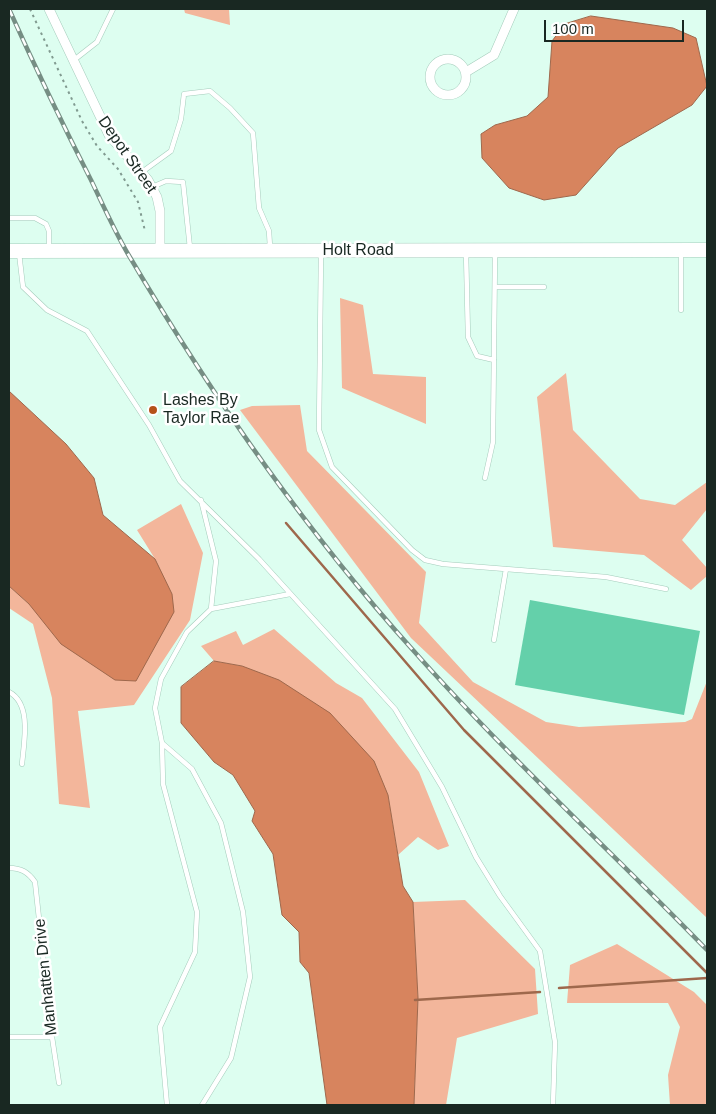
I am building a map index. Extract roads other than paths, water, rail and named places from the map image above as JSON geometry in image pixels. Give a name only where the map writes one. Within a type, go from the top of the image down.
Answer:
[{"type":"main road","name":"Holt Road","points":[[14,251],[707,250]]},
{"type":"street","name":"Depot Street","points":[[48,9],[109,135],[142,172],[152,187],[160,211],[160,252]]},
{"type":"street","points":[[466,72],[494,55],[514,9]]},
{"type":"street","points":[[446,58],[459,62],[466,72],[464,86],[454,95],[448,96],[435,91],[431,85],[430,74],[432,67],[446,58]]},
{"type":"lane","points":[[72,61],[96,42],[113,9]]},
{"type":"lane","points":[[142,172],[171,151],[181,119],[184,94],[210,91],[230,108],[253,133],[259,208],[269,231],[271,251]]},
{"type":"lane","points":[[152,187],[166,181],[183,182],[190,252]]},
{"type":"lane","points":[[9,218],[36,218],[46,224],[49,232],[49,251]]},
{"type":"lane","points":[[681,310],[682,250]]},
{"type":"lane","points":[[14,251],[23,287],[47,310],[87,331],[149,425],[180,481],[260,559],[395,709],[442,787],[476,857],[500,896],[540,951],[555,1042],[553,1105]]},
{"type":"lane","points":[[321,251],[319,430],[332,467],[412,550],[425,560],[443,564],[606,577],[666,589]]},
{"type":"lane","points":[[466,251],[468,337],[478,356],[494,360]]},
{"type":"lane","points":[[485,478],[493,442],[495,251]]},
{"type":"lane","points":[[495,287],[544,286]]},
{"type":"lane","points":[[200,500],[216,561],[211,609]]},
{"type":"lane","points":[[494,640],[506,569]]},
{"type":"lane","points":[[167,1105],[160,1027],[195,952],[197,912],[162,784],[162,743],[155,708],[161,679],[187,632],[211,609],[290,594]]},
{"type":"lane","points":[[9,692],[16,696],[21,705],[24,720],[22,764]]},
{"type":"lane","points":[[162,743],[192,769],[221,823],[243,912],[250,977],[231,1058],[202,1105]]},
{"type":"lane","name":"Manhatten Drive","points":[[9,868],[18,868],[29,873],[35,882],[59,1083]]},
{"type":"lane","points":[[9,1037],[52,1037]]},
{"type":"waterway","points":[[286,523],[464,730],[707,973]]},
{"type":"waterway","points":[[559,988],[707,978]]},
{"type":"waterway","points":[[415,1000],[540,992]]},
{"type":"railway","points":[[9,9],[59,116],[128,254],[225,408],[296,508],[372,603],[447,688],[520,764],[707,950]]},
{"type":"place","name":"Lashes By Taylor Rae","points":[[153,410]]}]
